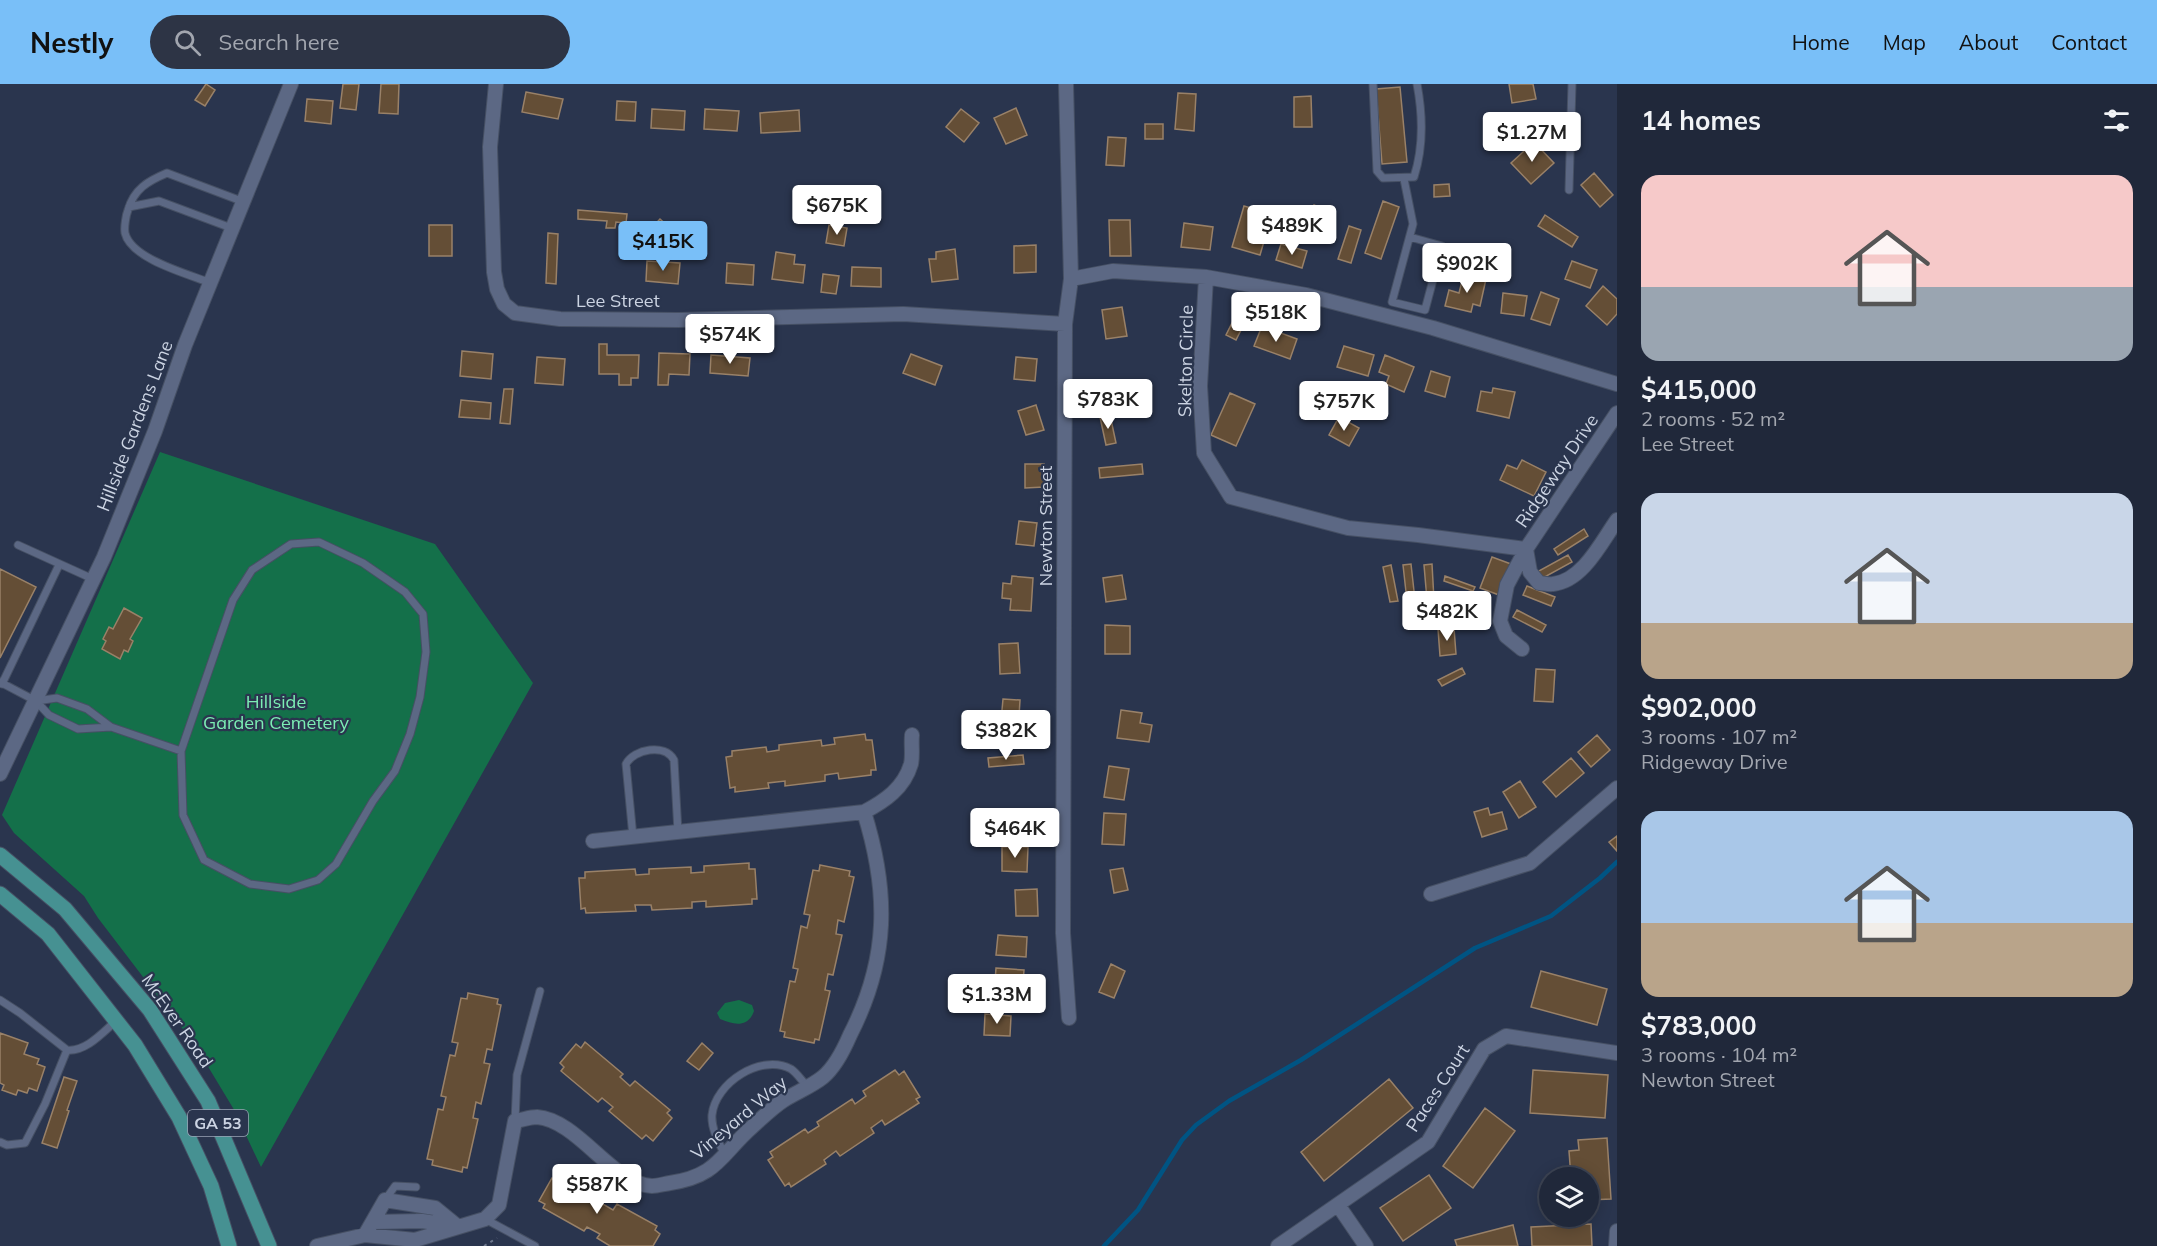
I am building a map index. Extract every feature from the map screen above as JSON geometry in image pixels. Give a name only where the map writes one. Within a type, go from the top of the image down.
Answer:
[{"type":"main road","name":"McEver Road","points":[[0,855],[65,909],[150,1010],[208,1101],[269,1246]]},
{"type":"main road","name":"GA 53","points":[[0,894],[48,934],[135,1045],[179,1117],[211,1186],[229,1246]]},
{"type":"street","name":"Hillside Gardens Lane","points":[[0,774],[93,579],[291,84]]},
{"type":"street","name":"Lee Street","points":[[496,84],[490,147],[494,272],[497,289],[504,304],[515,312],[560,319],[680,320],[903,314],[1065,324]]},
{"type":"street","name":"Newton Street","points":[[1066,84],[1071,279],[1065,324],[1063,933],[1068,1018]]},
{"type":"street","points":[[1071,279],[1113,271],[1206,277],[1306,295],[1433,328],[1617,384]]},
{"type":"street","name":"Skelton Circle","points":[[1206,277],[1200,386],[1204,453],[1231,497],[1347,528],[1526,549]]},
{"type":"street","name":"Ridgeway Drive","points":[[1526,549],[1617,413]]},
{"type":"street","points":[[1526,549],[1530,572],[1539,583],[1555,584],[1573,576],[1585,565],[1617,520]]},
{"type":"street","points":[[1522,649],[1506,636],[1500,621],[1507,585],[1526,549]]},
{"type":"street","points":[[593,842],[864,812],[882,803],[899,788],[911,764],[912,735]]},
{"type":"street","points":[[1431,894],[1530,863],[1617,788]]},
{"type":"street","name":"Vineyard Way","points":[[515,1121],[536,1117],[553,1120],[630,1179],[651,1186],[690,1180],[715,1167],[749,1130],[781,1102],[824,1076],[842,1052],[866,1006],[882,936],[881,887],[875,848],[864,812]]},
{"type":"street","name":"Paces Court","points":[[1278,1246],[1428,1142],[1484,1049],[1506,1036],[1617,1053]]},
{"type":"street","points":[[317,1246],[366,1240],[415,1240],[485,1219],[499,1205],[515,1121]]},
{"type":"street","points":[[366,1240],[385,1200],[435,1208],[458,1226]]},
{"type":"street","points":[[1338,1205],[1366,1246]]},
{"type":"street","points":[[373,1222],[422,1221],[458,1226]]},
{"type":"street","points":[[1616,1246],[1617,1231]]},
{"type":"lane","points":[[1373,84],[1377,171],[1383,178],[1414,177],[1422,137],[1417,84]]},
{"type":"lane","points":[[1569,190],[1572,84]]},
{"type":"lane","points":[[211,284],[142,255],[133,246],[125,232],[129,207],[141,186],[167,173],[244,202]]},
{"type":"lane","points":[[1404,178],[1413,224],[1392,302],[1425,310],[1442,246],[1410,237]]},
{"type":"lane","points":[[129,207],[159,201],[234,229]]},
{"type":"lane","points":[[320,542],[363,563],[405,592],[423,614],[426,652],[420,697],[410,734],[395,771],[373,801],[336,864],[318,879],[289,889],[250,884],[204,860],[183,815],[181,751],[233,600],[252,570],[291,544],[320,542]]},
{"type":"lane","points":[[18,545],[93,579]]},
{"type":"lane","points":[[59,565],[1,683],[36,701],[49,715],[78,729],[111,727]]},
{"type":"lane","points":[[36,701],[57,698],[87,709],[111,727],[181,751]]},
{"type":"lane","points":[[633,837],[626,764],[630,757],[639,752],[661,749],[674,760],[678,832]]},
{"type":"lane","points":[[515,1121],[517,1076],[540,992]]},
{"type":"lane","points":[[0,1000],[67,1050],[75,1051],[87,1045],[117,1020]]},
{"type":"lane","points":[[0,1142],[7,1145],[25,1143],[45,1104],[67,1050]]},
{"type":"lane","points":[[725,1155],[716,1137],[712,1115],[715,1105],[730,1083],[745,1071],[769,1064],[791,1070],[807,1086]]},
{"type":"lane","points":[[385,1200],[395,1186],[416,1186]]},
{"type":"lane","points":[[485,1219],[535,1246]]},
{"type":"path","points":[[484,1246],[502,1235],[505,1230]]},
{"type":"green space","name":"Hillside Garden Cemetery","points":[[160,452],[435,544],[533,683],[261,1167],[233,1108],[195,1045],[98,918],[84,896],[14,833],[2,815]]},
{"type":"green space","points":[[739,1000],[752,1005],[754,1011],[748,1020],[735,1024],[720,1019],[717,1013],[725,1003]]},
{"type":"building","points":[[206,84],[215,90],[205,106],[195,100]]},
{"type":"building","points":[[343,84],[359,84],[356,110],[340,108]]},
{"type":"building","points":[[381,84],[399,84],[398,114],[379,113]]},
{"type":"building","points":[[1509,84],[1533,84],[1536,99],[1512,103]]},
{"type":"building","points":[[1400,87],[1407,162],[1382,164],[1376,89]]},
{"type":"building","points":[[526,92],[563,99],[558,119],[522,112]]},
{"type":"building","points":[[1178,93],[1196,94],[1194,131],[1175,129]]},
{"type":"building","points":[[1311,96],[1312,127],[1294,127],[1294,97]]},
{"type":"building","points":[[307,99],[333,101],[331,124],[305,121]]},
{"type":"building","points":[[617,101],[636,102],[635,121],[616,120]]},
{"type":"building","points":[[1016,108],[1027,135],[1006,144],[994,118]]},
{"type":"building","points":[[652,109],[685,111],[684,130],[651,128]]},
{"type":"building","points":[[705,109],[739,111],[737,131],[704,129]]},
{"type":"building","points":[[961,109],[979,123],[964,142],[946,127]]},
{"type":"building","points":[[799,110],[800,131],[761,133],[760,113]]},
{"type":"building","points":[[1145,124],[1163,124],[1163,139],[1145,139]]},
{"type":"building","points":[[1108,137],[1126,138],[1124,166],[1106,165]]},
{"type":"building","points":[[1534,142],[1554,163],[1531,184],[1511,163]]},
{"type":"building","points":[[1594,173],[1613,195],[1600,207],[1581,185]]},
{"type":"building","points":[[1449,184],[1450,196],[1434,197],[1434,185]]},
{"type":"building","points":[[1383,201],[1399,207],[1381,259],[1365,253]]},
{"type":"building","points":[[1314,205],[1327,211],[1321,226],[1307,220]]},
{"type":"building","points":[[1244,206],[1272,214],[1260,255],[1232,247]]},
{"type":"building","points":[[578,210],[627,214],[626,223],[616,222],[615,228],[606,228],[607,221],[578,219]]},
{"type":"building","points":[[1545,215],[1578,237],[1572,247],[1538,226]]},
{"type":"building","points":[[660,219],[668,226],[651,245],[643,237]]},
{"type":"building","points":[[1109,220],[1130,220],[1131,256],[1110,256]]},
{"type":"building","points":[[1184,223],[1213,227],[1210,250],[1181,247]]},
{"type":"building","points":[[429,225],[452,225],[452,256],[429,256]]},
{"type":"building","points":[[829,225],[847,228],[844,246],[826,243]]},
{"type":"building","points":[[1349,226],[1361,230],[1351,263],[1338,259]]},
{"type":"building","points":[[548,233],[558,234],[556,284],[546,283]]},
{"type":"building","points":[[1281,244],[1307,251],[1302,268],[1276,260]]},
{"type":"building","points":[[1467,244],[1481,250],[1472,268],[1459,261]]},
{"type":"building","points":[[1036,245],[1036,272],[1014,273],[1014,246]]},
{"type":"building","points":[[955,249],[958,279],[932,282],[929,259],[936,259],[936,252]]},
{"type":"building","points":[[776,252],[795,255],[794,264],[805,265],[803,283],[772,279]]},
{"type":"building","points":[[647,261],[680,263],[678,284],[646,281]]},
{"type":"building","points":[[1572,261],[1597,270],[1590,288],[1565,279]]},
{"type":"building","points":[[727,263],[754,265],[753,285],[726,283]]},
{"type":"building","points":[[852,267],[881,268],[881,287],[851,286]]},
{"type":"building","points":[[1464,273],[1486,279],[1480,306],[1473,304],[1471,312],[1445,306],[1449,290],[1459,293]]},
{"type":"building","points":[[823,274],[839,276],[836,294],[821,292]]},
{"type":"building","points":[[1603,286],[1617,299],[1617,314],[1607,325],[1586,306]]},
{"type":"building","points":[[1541,292],[1559,299],[1550,325],[1531,319]]},
{"type":"building","points":[[1503,293],[1527,296],[1524,316],[1501,313]]},
{"type":"building","points":[[1122,307],[1127,336],[1106,339],[1102,310]]},
{"type":"building","points":[[1234,319],[1244,324],[1236,340],[1226,335]]},
{"type":"building","points":[[1262,326],[1297,339],[1290,359],[1254,346]]},
{"type":"building","points":[[599,344],[607,344],[607,355],[639,355],[638,378],[631,378],[631,385],[619,385],[619,374],[599,374]]},
{"type":"building","points":[[1344,346],[1374,355],[1368,376],[1337,367]]},
{"type":"building","points":[[462,351],[493,354],[491,379],[460,376]]},
{"type":"building","points":[[659,353],[690,354],[689,375],[669,374],[668,385],[658,385]]},
{"type":"building","points":[[911,354],[942,366],[935,385],[903,373]]},
{"type":"building","points":[[711,355],[750,358],[748,376],[710,373]]},
{"type":"building","points":[[1385,355],[1414,367],[1404,392],[1386,384],[1389,376],[1379,372]]},
{"type":"building","points":[[537,357],[565,359],[563,385],[535,383]]},
{"type":"building","points":[[1016,357],[1037,359],[1035,381],[1014,379]]},
{"type":"building","points":[[1431,371],[1450,377],[1445,397],[1425,391]]},
{"type":"building","points":[[1493,388],[1515,392],[1509,418],[1477,411],[1481,391],[1492,393]]},
{"type":"building","points":[[504,389],[513,389],[510,424],[500,423]]},
{"type":"building","points":[[1103,389],[1146,392],[1146,401],[1102,399]]},
{"type":"building","points":[[1230,393],[1255,404],[1236,446],[1211,435]]},
{"type":"building","points":[[461,400],[491,403],[490,419],[459,417]]},
{"type":"building","points":[[1036,405],[1044,430],[1026,435],[1018,411]]},
{"type":"building","points":[[1110,415],[1116,443],[1106,445],[1100,417]]},
{"type":"building","points":[[1339,417],[1359,428],[1349,446],[1329,435]]},
{"type":"building","points":[[1522,460],[1546,472],[1534,496],[1500,480],[1507,465],[1517,469]]},
{"type":"building","points":[[1025,464],[1044,464],[1044,487],[1025,488]]},
{"type":"building","points":[[1142,464],[1143,474],[1100,478],[1099,468]]},
{"type":"building","points":[[1019,521],[1037,523],[1034,546],[1016,544]]},
{"type":"building","points":[[1584,529],[1588,536],[1558,555],[1554,549]]},
{"type":"building","points":[[1568,555],[1572,562],[1541,579],[1537,572]]},
{"type":"building","points":[[1492,557],[1511,564],[1499,595],[1480,588]]},
{"type":"building","points":[[1411,564],[1415,600],[1407,601],[1403,565]]},
{"type":"building","points":[[1432,564],[1434,600],[1427,600],[1424,565]]},
{"type":"building","points":[[1391,565],[1398,601],[1390,602],[1383,567]]},
{"type":"building","points":[[0,569],[36,587],[0,658]]},
{"type":"building","points":[[1122,575],[1126,599],[1106,602],[1103,578]]},
{"type":"building","points":[[1012,576],[1033,578],[1031,611],[1010,610],[1011,599],[1002,598],[1003,583],[1011,584]]},
{"type":"building","points":[[1445,576],[1475,587],[1473,591],[1444,581]]},
{"type":"building","points":[[1527,586],[1555,597],[1551,606],[1523,595]]},
{"type":"building","points":[[124,608],[142,618],[130,639],[133,641],[128,652],[124,650],[120,659],[102,649],[106,641],[103,639],[109,627],[113,629]]},
{"type":"building","points":[[1517,610],[1546,625],[1542,632],[1513,617]]},
{"type":"building","points":[[1105,625],[1130,626],[1130,654],[1105,654]]},
{"type":"building","points":[[1454,628],[1456,654],[1440,656],[1438,629]]},
{"type":"building","points":[[1018,643],[1020,673],[1000,674],[999,644]]},
{"type":"building","points":[[1462,668],[1465,674],[1442,686],[1438,680]]},
{"type":"building","points":[[1536,669],[1555,670],[1553,702],[1534,701]]},
{"type":"building","points":[[1003,699],[1020,700],[1018,733],[1000,732]]},
{"type":"building","points":[[1121,710],[1142,713],[1140,723],[1152,725],[1149,742],[1117,738]]},
{"type":"building","points":[[865,734],[866,740],[872,740],[876,770],[871,770],[871,775],[839,779],[838,773],[825,775],[825,781],[785,786],[785,781],[768,783],[769,788],[735,792],[735,787],[730,788],[726,757],[732,756],[732,751],[766,747],[767,752],[779,750],[779,745],[821,740],[822,746],[835,744],[834,738]]},
{"type":"building","points":[[1597,735],[1610,750],[1591,767],[1578,752]]},
{"type":"building","points":[[1023,755],[1024,764],[989,767],[988,758]]},
{"type":"building","points":[[1571,758],[1584,773],[1556,797],[1543,782]]},
{"type":"building","points":[[1109,766],[1129,769],[1124,800],[1104,797]]},
{"type":"building","points":[[1520,781],[1536,807],[1519,818],[1503,792]]},
{"type":"building","points":[[1488,808],[1490,815],[1502,812],[1507,829],[1482,837],[1474,812]]},
{"type":"building","points":[[1104,813],[1126,814],[1124,845],[1102,844]]},
{"type":"building","points":[[1617,836],[1617,851],[1609,842]]},
{"type":"building","points":[[1002,847],[1028,847],[1027,872],[1002,871]]},
{"type":"building","points":[[749,863],[749,869],[755,869],[757,899],[752,899],[752,904],[706,907],[706,901],[692,902],[692,908],[652,910],[651,905],[635,905],[636,911],[586,913],[585,908],[581,909],[579,878],[585,878],[585,872],[635,869],[636,875],[649,874],[649,869],[691,867],[691,873],[704,872],[704,866]]},
{"type":"building","points":[[820,865],[850,871],[849,876],[854,877],[844,922],[838,920],[836,934],[842,935],[833,975],[828,974],[825,990],[830,991],[819,1040],[815,1039],[814,1043],[784,1037],[785,1032],[780,1031],[790,981],[795,982],[798,969],[793,968],[801,926],[807,928],[810,915],[804,914],[813,870],[819,871]]},
{"type":"building","points":[[1123,868],[1128,890],[1114,893],[1110,870]]},
{"type":"building","points":[[1037,889],[1038,916],[1016,916],[1015,890]]},
{"type":"building","points":[[998,935],[1027,937],[1026,957],[996,955]]},
{"type":"building","points":[[1111,964],[1125,971],[1114,998],[1099,992]]},
{"type":"building","points":[[996,968],[1024,970],[1022,997],[994,996]]},
{"type":"building","points":[[1541,971],[1607,989],[1597,1025],[1531,1007]]},
{"type":"building","points":[[468,993],[498,999],[497,1004],[501,1005],[492,1050],[487,1049],[484,1063],[490,1064],[481,1104],[476,1102],[473,1118],[478,1119],[467,1168],[463,1167],[462,1172],[432,1165],[433,1160],[427,1159],[438,1109],[443,1110],[446,1097],[441,1096],[450,1055],[455,1056],[458,1043],[452,1042],[461,998],[467,999]]},
{"type":"building","points":[[985,1014],[1011,1016],[1010,1036],[984,1035]]},
{"type":"building","points":[[0,1033],[28,1043],[24,1054],[39,1059],[37,1064],[45,1067],[37,1091],[29,1088],[27,1093],[18,1090],[16,1095],[2,1090],[4,1085],[0,1083]]},
{"type":"building","points":[[585,1042],[623,1074],[620,1077],[630,1086],[635,1081],[670,1110],[667,1113],[672,1118],[653,1141],[646,1135],[642,1139],[609,1111],[613,1107],[602,1098],[598,1102],[561,1071],[564,1067],[560,1063],[576,1044],[581,1048]]},
{"type":"building","points":[[702,1043],[713,1053],[699,1070],[687,1061]]},
{"type":"building","points":[[895,1070],[899,1075],[904,1071],[920,1097],[916,1099],[919,1103],[885,1125],[882,1120],[871,1128],[874,1133],[840,1156],[836,1151],[824,1160],[826,1164],[791,1187],[789,1183],[785,1186],[768,1160],[773,1157],[770,1152],[805,1129],[808,1133],[819,1126],[817,1122],[852,1099],[855,1104],[866,1096],[863,1091]]},
{"type":"building","points":[[1533,1070],[1608,1075],[1605,1118],[1530,1113]]},
{"type":"building","points":[[64,1077],[77,1081],[57,1148],[42,1143]]},
{"type":"building","points":[[1389,1079],[1413,1108],[1324,1181],[1301,1152]]},
{"type":"building","points":[[1485,1108],[1515,1131],[1473,1188],[1443,1166]]},
{"type":"building","points":[[1607,1138],[1611,1199],[1599,1200],[1599,1167],[1570,1167],[1569,1151],[1579,1150],[1578,1140]]},
{"type":"building","points":[[561,1175],[604,1199],[601,1203],[613,1210],[617,1204],[657,1226],[655,1230],[660,1234],[653,1246],[610,1246],[597,1238],[600,1234],[587,1227],[584,1231],[543,1208],[545,1204],[539,1201],[552,1178],[558,1181]]},
{"type":"building","points":[[1429,1175],[1451,1208],[1403,1241],[1380,1208]]},
{"type":"building","points":[[1513,1225],[1518,1246],[1457,1246],[1455,1240]]},
{"type":"building","points":[[1531,1227],[1591,1227],[1592,1246],[1532,1246]]},
{"type":"waterway","points":[[1104,1246],[1138,1210],[1182,1140],[1196,1125],[1229,1101],[1301,1060],[1475,948],[1551,916],[1617,862]]}]
